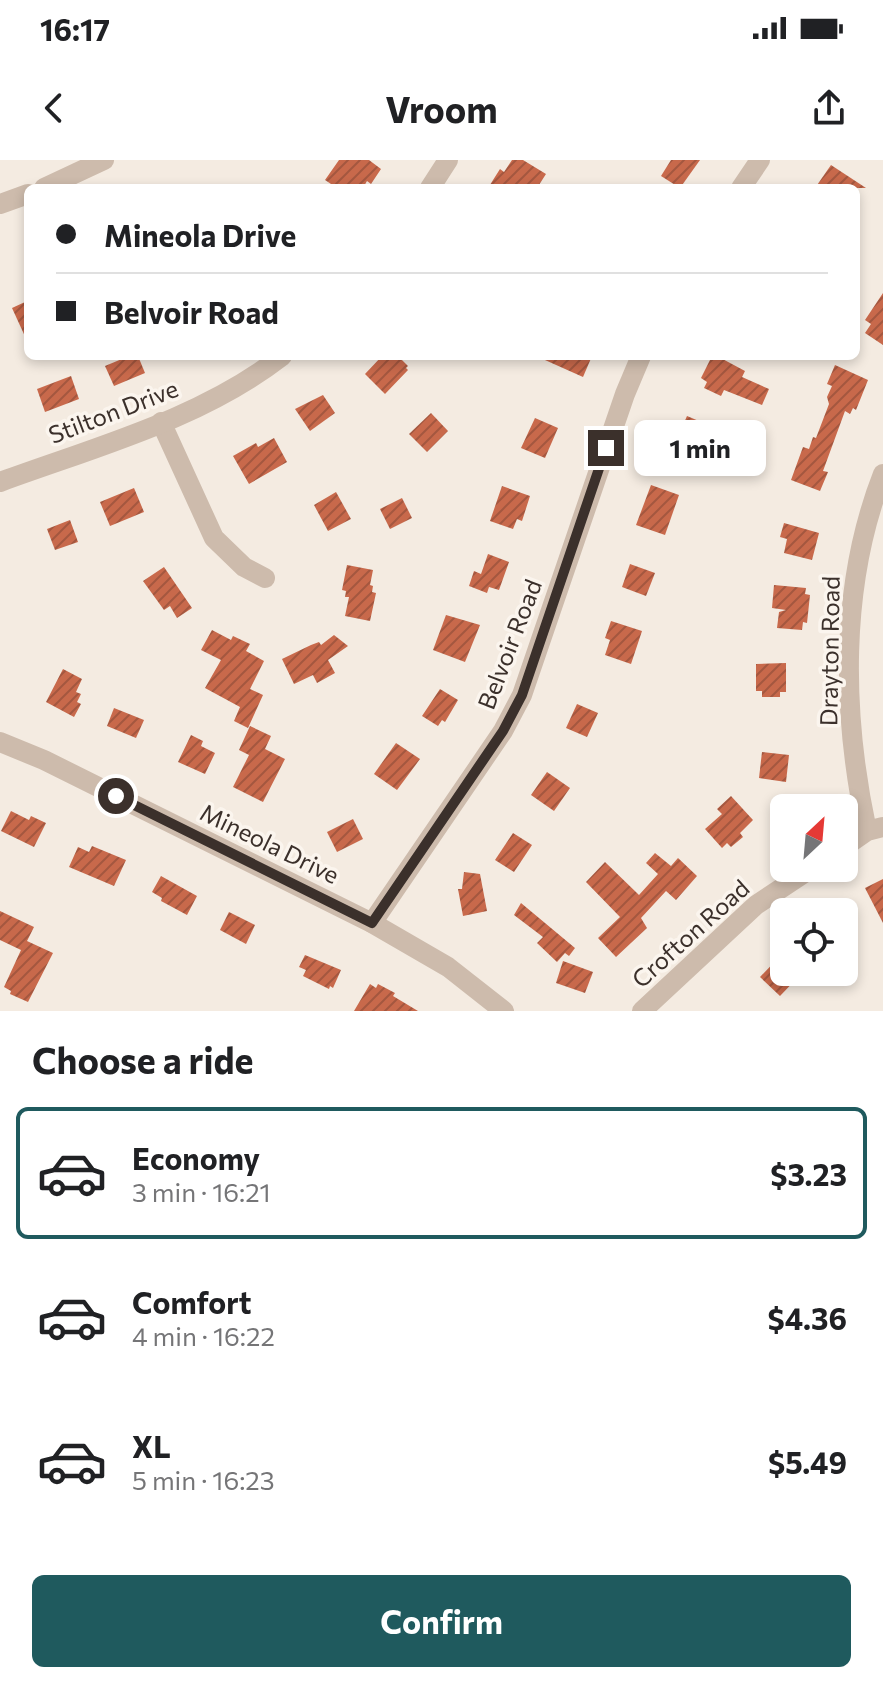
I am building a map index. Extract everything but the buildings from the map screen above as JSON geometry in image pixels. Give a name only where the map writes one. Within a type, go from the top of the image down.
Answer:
[{"type":"street","points":[[53,184],[104,160]]},
{"type":"street","points":[[433,184],[448,160]]},
{"type":"street","points":[[744,184],[760,160]]},
{"type":"street","points":[[0,204],[24,195]]},
{"type":"street","name":"Stilton Drive","points":[[0,482],[161,422],[232,389],[276,360]]},
{"type":"street","name":"Belvoir Road","points":[[372,923],[503,731],[522,695],[639,360]]},
{"type":"street","points":[[161,422],[214,538],[244,567],[265,578]]},
{"type":"street","name":"Drayton Road","points":[[875,829],[858,790],[851,695],[852,599],[868,517],[883,474]]},
{"type":"street","name":"Mineola Drive","points":[[0,742],[44,760],[372,923],[448,967],[504,1011]]},
{"type":"street","name":"Crofton Road","points":[[642,1011],[756,905],[791,882]]},
{"type":"route","points":[[116,796],[372,923],[503,731],[522,695],[606,448]]}]
